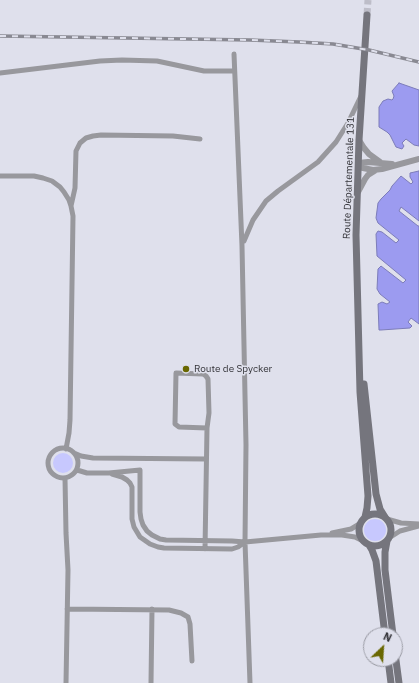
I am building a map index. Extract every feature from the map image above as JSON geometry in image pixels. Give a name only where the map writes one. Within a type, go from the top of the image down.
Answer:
[{"type":"main road","name":"Route Départementale 131","points":[[363,520],[367,508],[368,496],[360,398],[356,264],[359,140],[367,15]]},
{"type":"main road","name":"Route Départementale 131","points":[[359,342],[376,494],[380,509],[386,518]]},
{"type":"main road","points":[[384,627],[376,565],[373,553],[359,532],[363,520],[370,515],[375,514],[386,518],[392,529],[385,552],[385,570],[392,627]]},
{"type":"main road","points":[[366,543],[378,546],[383,545],[388,540]]},
{"type":"main road","points":[[389,667],[391,683]]},
{"type":"main road","points":[[397,667],[399,683]]},
{"type":"street","points":[[234,54],[242,246],[246,445],[246,542],[250,683]]},
{"type":"street","points":[[0,73],[100,61],[122,60],[157,61],[201,70],[234,71]]},
{"type":"street","points":[[242,246],[251,224],[266,201],[314,165],[336,142],[351,118],[362,94]]},
{"type":"street","points":[[71,206],[75,188],[76,151],[80,143],[86,138],[108,135],[176,136],[200,139]]},
{"type":"street","points":[[359,140],[364,148],[377,161],[385,164]]},
{"type":"street","points":[[357,193],[361,184],[368,175],[377,170],[419,159]]},
{"type":"street","points":[[358,165],[368,162],[385,164],[401,163]]},
{"type":"street","points":[[358,165],[368,169],[377,170]]},
{"type":"street","points":[[0,176],[34,176],[52,181],[68,197],[71,206],[73,219],[70,420],[66,449]]},
{"type":"street","points":[[205,549],[206,428],[209,381],[208,377],[205,375],[176,373],[175,424],[178,426],[206,428]]},
{"type":"street","points":[[93,458],[87,459],[77,468],[73,475],[65,478],[59,478],[54,475],[50,469],[50,457],[54,452],[60,449],[66,449],[81,456],[93,458],[206,459]]},
{"type":"street","points":[[74,453],[77,458],[77,468]]},
{"type":"street","points":[[77,468],[87,473],[109,473],[140,470],[140,516],[145,528],[152,535],[163,540],[246,542],[321,535],[351,529],[363,520]]},
{"type":"street","points":[[109,473],[122,476],[130,483],[132,487],[132,521],[136,532],[144,541],[152,546],[161,548],[234,548],[246,542]]},
{"type":"street","points":[[65,478],[68,570],[66,683]]},
{"type":"street","points":[[386,518],[401,523],[419,525]]},
{"type":"street","points":[[388,540],[400,531],[419,525]]},
{"type":"street","points":[[321,535],[354,537],[366,543]]},
{"type":"street","points":[[67,609],[152,609],[175,610],[181,612],[188,617],[191,627],[192,661]]},
{"type":"street","points":[[151,683],[152,609]]},
{"type":"shaded area","points":[[399,83],[419,90],[419,146],[414,145],[406,139],[402,143],[404,146],[402,149],[396,147],[390,135],[379,127],[379,107],[383,101],[393,99],[394,96],[392,91]]},
{"type":"shaded area","points":[[419,171],[419,221],[401,207],[399,211],[419,226],[419,324],[411,318],[408,322],[412,326],[410,328],[379,330],[378,304],[382,302],[387,304],[390,302],[380,294],[377,289],[378,269],[381,266],[403,283],[406,280],[377,256],[376,234],[378,231],[382,232],[396,243],[399,240],[378,223],[376,218],[378,203],[401,176],[411,184],[413,182],[410,177],[410,173]]},
{"type":"shaded area","points":[[59,453],[67,453],[73,459],[73,467],[67,473],[59,473],[53,467],[53,459]]},
{"type":"shaded area","points":[[375,519],[383,522],[386,530],[383,538],[375,541],[367,538],[364,530],[367,522]]},
{"type":"tunnel","points":[[367,15],[368,0]]},
{"type":"railway","points":[[0,36],[250,40],[333,44],[369,50],[419,62]]},
{"type":"place","name":"Route de Spycker","points":[[186,369]]}]
